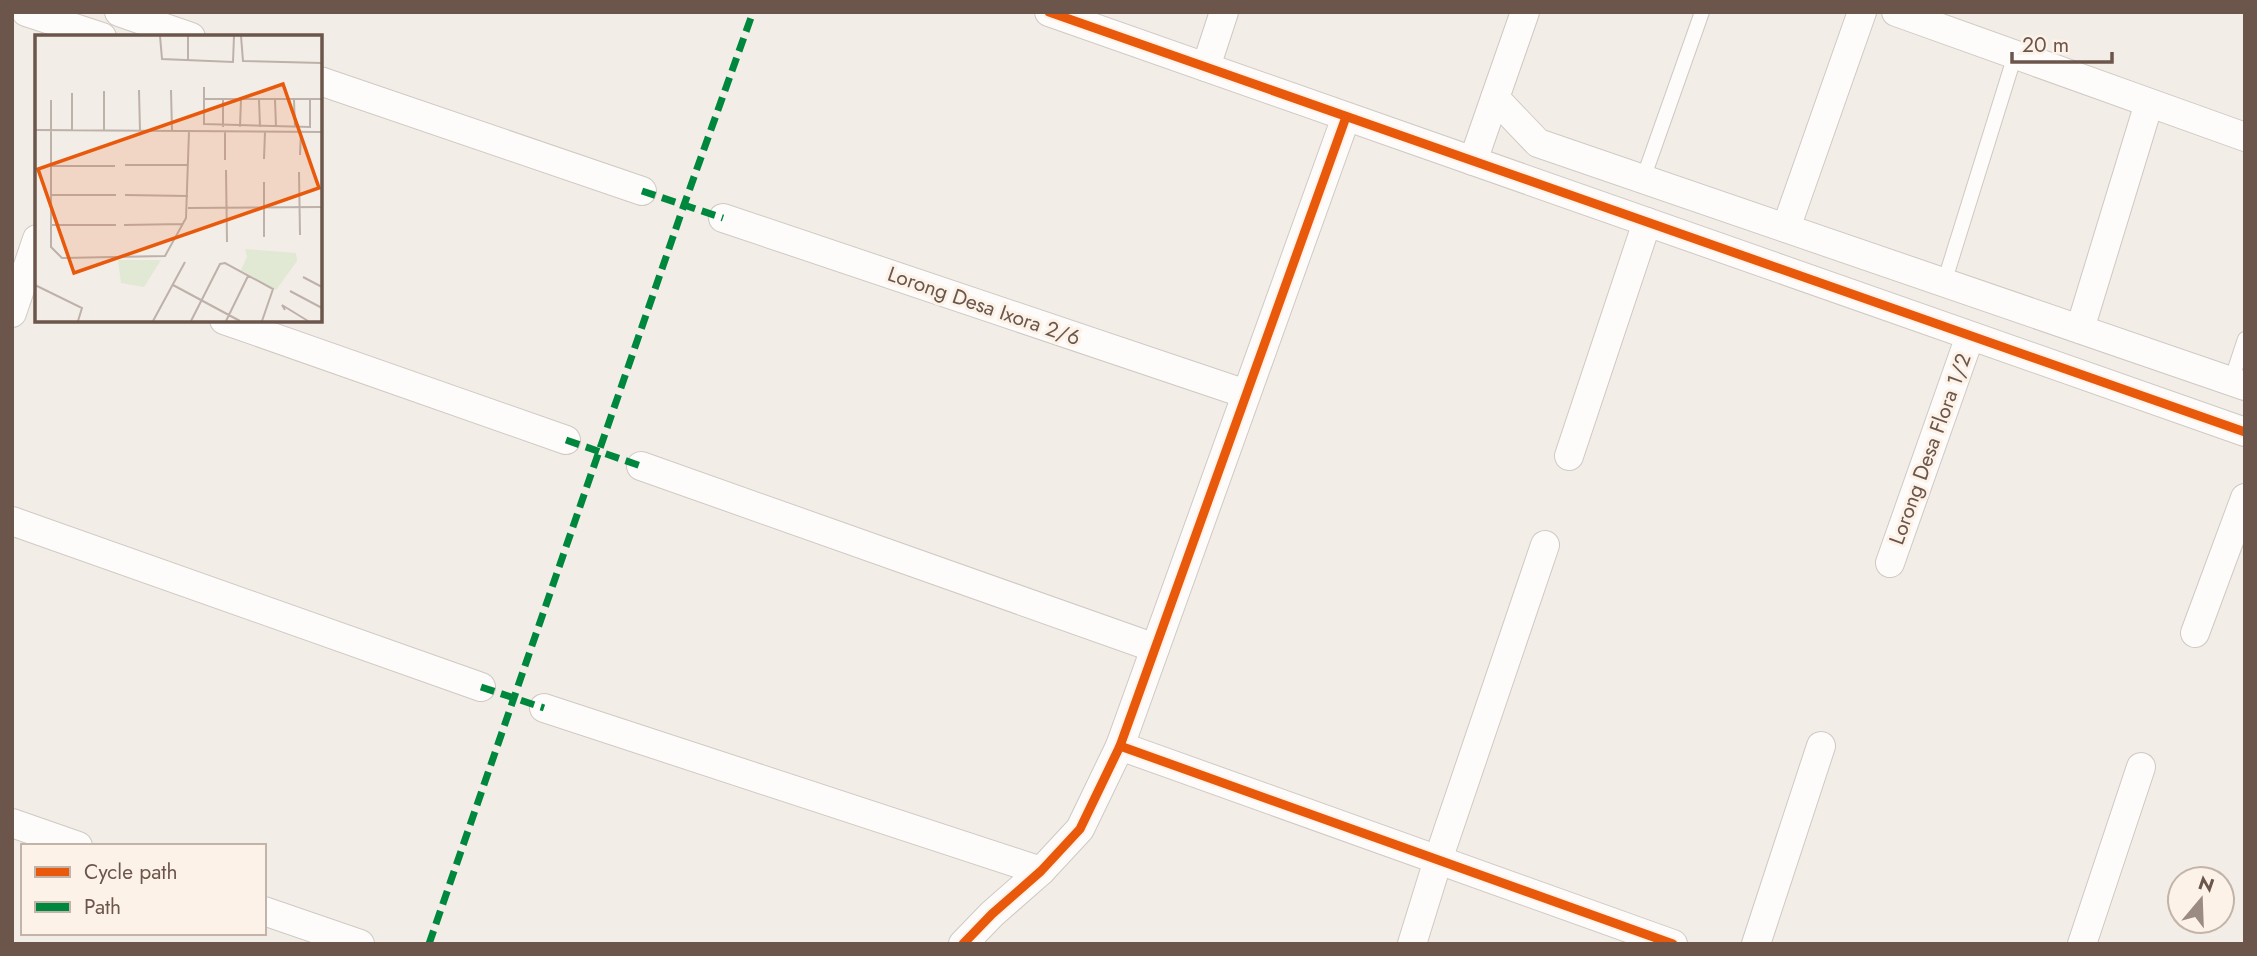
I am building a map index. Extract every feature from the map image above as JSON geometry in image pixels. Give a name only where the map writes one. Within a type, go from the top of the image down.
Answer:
[{"type":"street","points":[[26,12],[97,35]]},
{"type":"street","points":[[104,35],[112,12]]},
{"type":"street","points":[[119,12],[185,35]]},
{"type":"street","points":[[1049,12],[2245,432]]},
{"type":"street","points":[[1206,68],[1224,12]]},
{"type":"street","points":[[1473,161],[1525,12]]},
{"type":"street","points":[[1786,228],[1862,12]]},
{"type":"street","points":[[1896,12],[2245,137]]},
{"type":"street","points":[[322,82],[642,191]]},
{"type":"street","points":[[1495,98],[1538,143],[2238,384]]},
{"type":"street","points":[[2080,329],[2149,103]]},
{"type":"street","points":[[963,944],[1041,871],[1080,829],[1119,746],[1346,117]]},
{"type":"street","name":"Lorong Desa Ixora 2/6","points":[[723,218],[1246,394]]},
{"type":"street","points":[[1569,456],[1647,222]]},
{"type":"street","points":[[12,313],[35,249]]},
{"type":"street","points":[[230,322],[566,440]]},
{"type":"street","name":"Lorong Desa Flora 1/2","points":[[1890,563],[1970,335]]},
{"type":"street","points":[[641,466],[1155,648]]},
{"type":"street","points":[[2195,633],[2245,498]]},
{"type":"street","points":[[12,521],[481,687]]},
{"type":"street","points":[[1412,944],[1437,860],[1545,545]]},
{"type":"street","points":[[544,708],[1041,871]]},
{"type":"street","points":[[1119,746],[1673,944]]},
{"type":"street","points":[[1756,944],[1821,746]]},
{"type":"street","points":[[2082,944],[2141,767]]},
{"type":"street","points":[[12,823],[72,844]]},
{"type":"street","points":[[266,912],[360,944]]},
{"type":"lane","points":[[1643,179],[1702,12]]},
{"type":"lane","points":[[1944,282],[2015,55]]},
{"type":"lane","points":[[2238,384],[2245,339]]},
{"type":"marked path","points":[[429,944],[753,12]]},
{"type":"marked path","points":[[642,191],[723,218]]},
{"type":"marked path","points":[[566,440],[641,466]]},
{"type":"marked path","points":[[481,687],[544,708]]},
{"type":"cycle path","points":[[1049,12],[2245,432]]},
{"type":"cycle path","points":[[963,944],[1041,871],[1080,829],[1120,746],[1346,117]]},
{"type":"cycle path","points":[[1120,746],[1673,944]]}]
